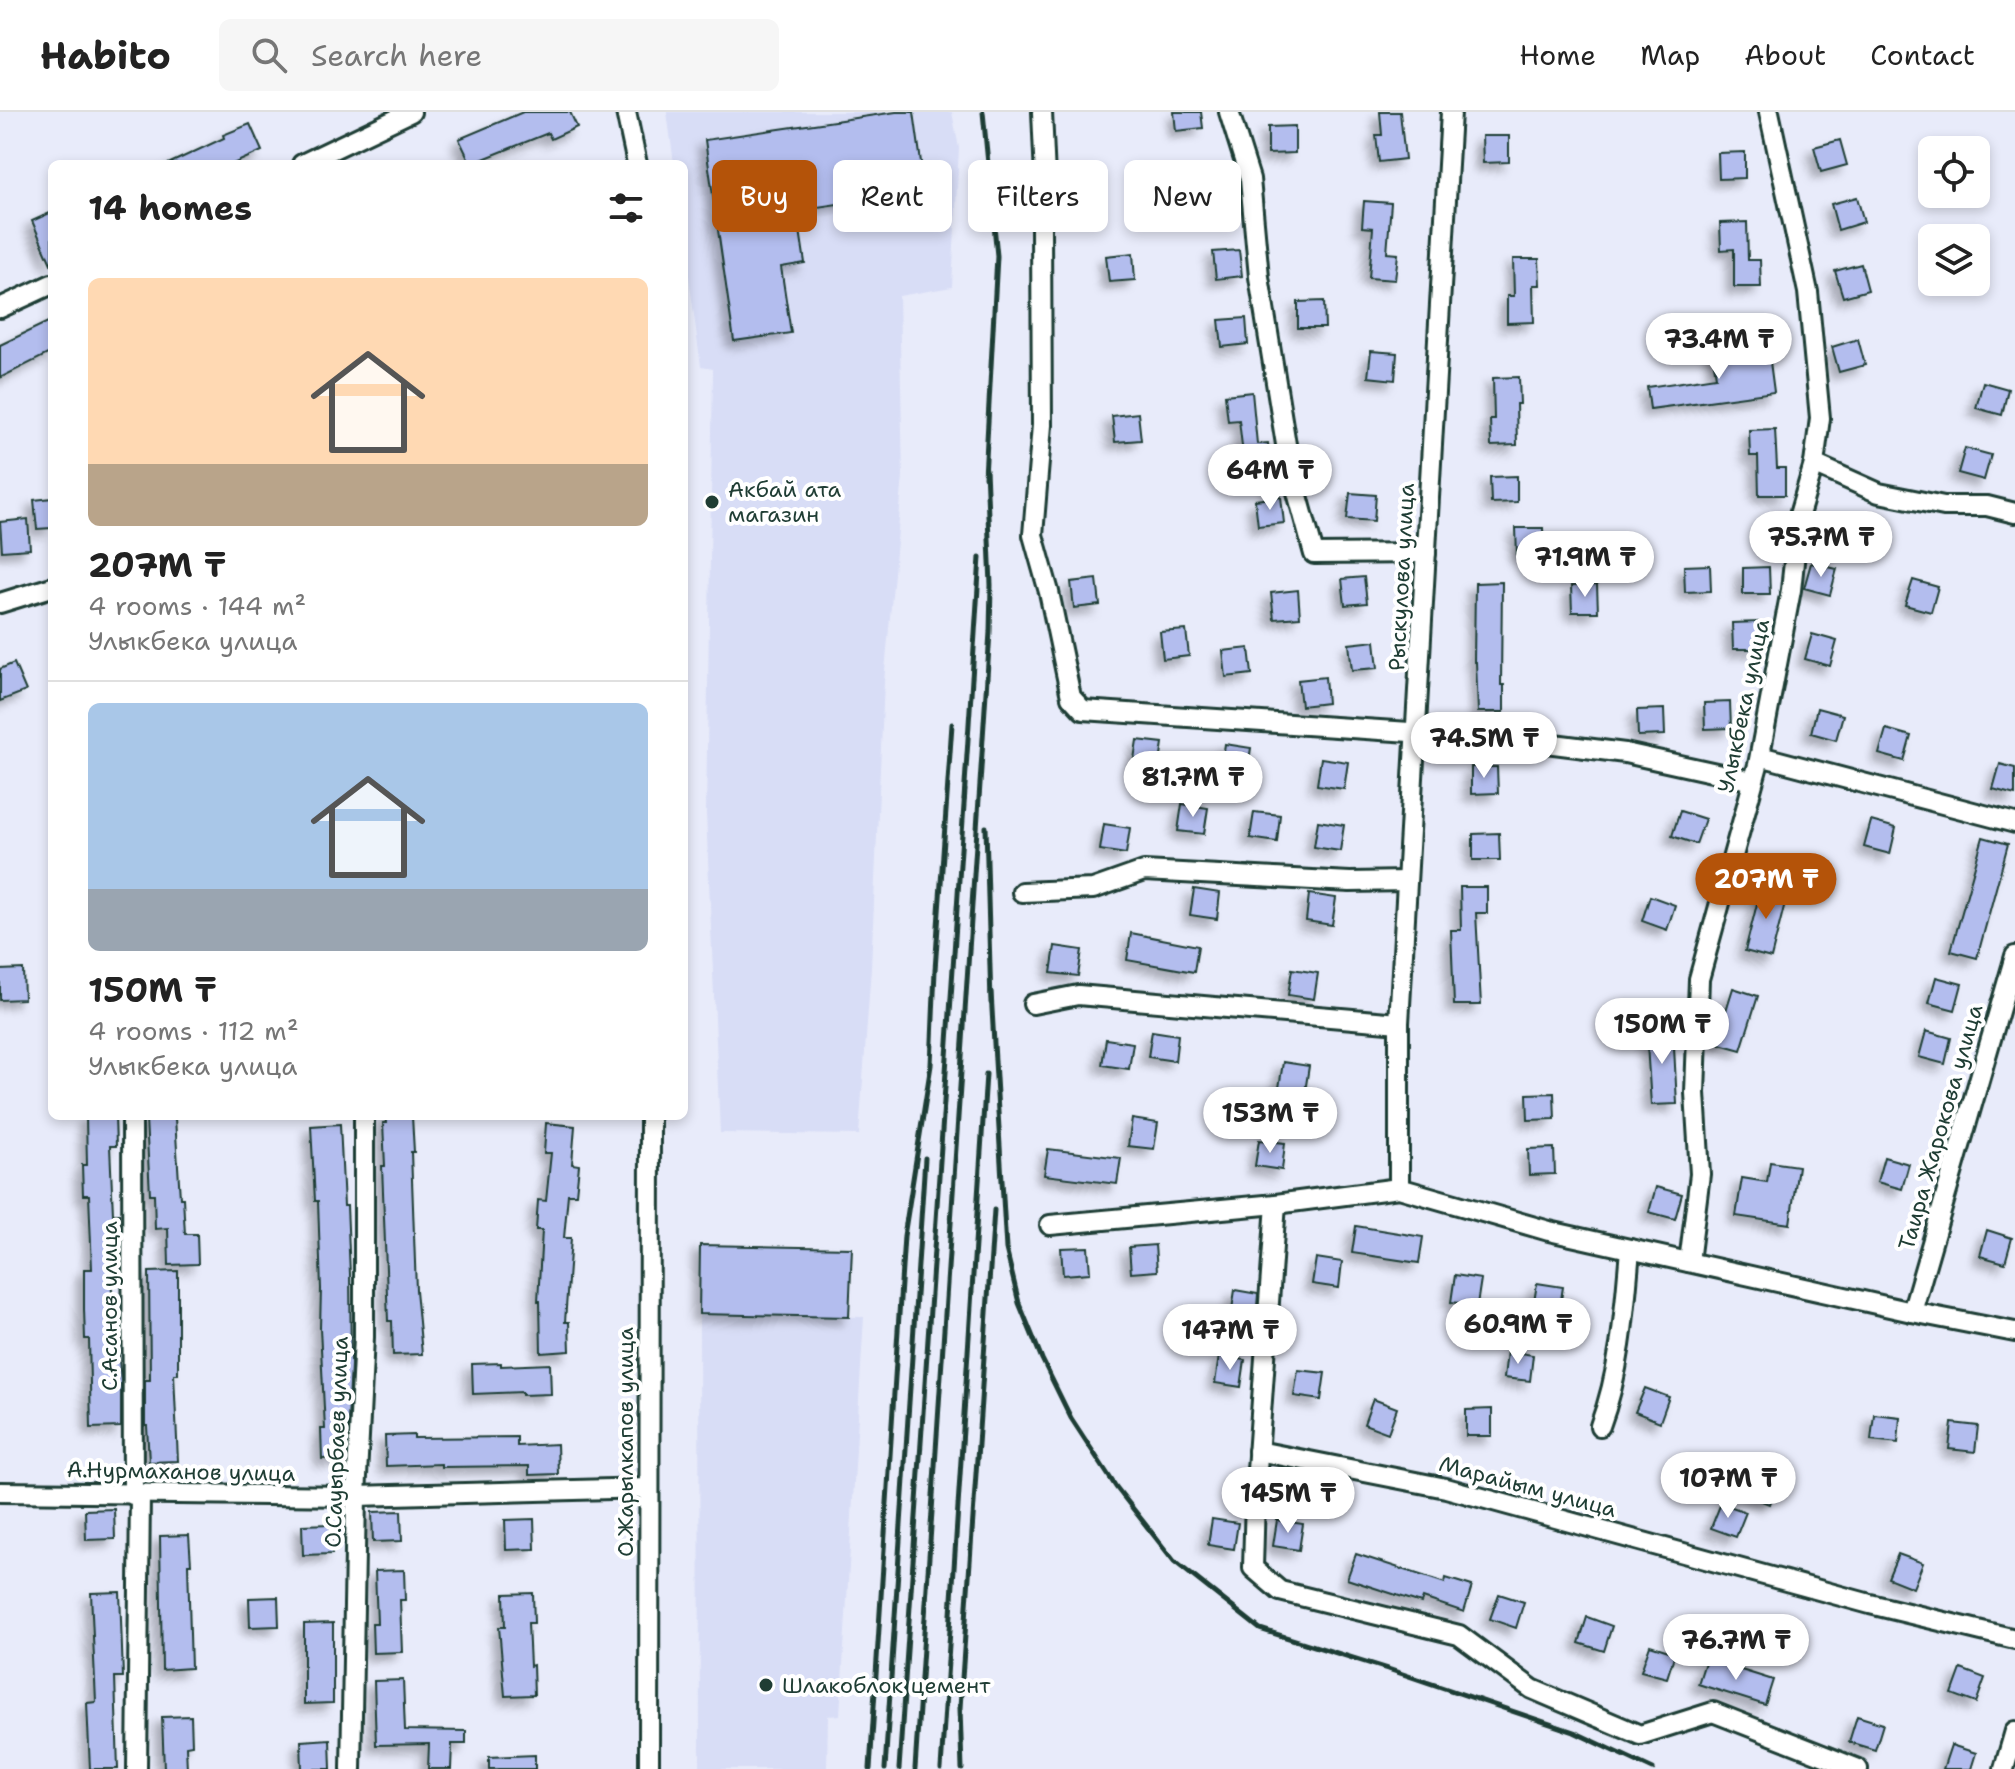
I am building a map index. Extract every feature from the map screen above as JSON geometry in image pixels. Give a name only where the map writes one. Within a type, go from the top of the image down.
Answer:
[{"type":"street","points":[[310,160],[411,112]]},
{"type":"street","points":[[626,112],[636,160]]},
{"type":"street","points":[[1042,112],[1046,199],[1041,228],[1042,425],[1033,535],[1049,592],[1071,697],[1083,710],[1514,739],[1625,753],[1753,781]]},
{"type":"street","points":[[1229,112],[1250,179],[1259,277],[1289,463],[1314,554],[1426,553]]},
{"type":"street","name":"Рыскулова улица","points":[[1399,1188],[1399,1023],[1451,112]]},
{"type":"street","name":"Улыкбека улица","points":[[1689,1262],[1700,1174],[1695,1093],[1699,979],[1760,756],[1791,590],[1799,515],[1814,464],[1820,418],[1808,292],[1769,112]]},
{"type":"street","points":[[0,308],[48,286]]},
{"type":"street","points":[[1814,464],[1879,493],[1944,506],[1987,506],[2015,513]]},
{"type":"street","points":[[0,603],[48,588]]},
{"type":"street","points":[[1760,756],[2015,823]]},
{"type":"street","points":[[1022,892],[1093,889],[1144,871],[1350,882],[1407,881]]},
{"type":"street","name":"Таира Жарокова улица","points":[[1912,1312],[2015,956]]},
{"type":"street","points":[[1033,1004],[1078,995],[1399,1023]]},
{"type":"street","name":"С.Асанов улица","points":[[132,1120],[137,1769]]},
{"type":"street","name":"О.Сауырбаев улица","points":[[351,1769],[356,1496],[364,1337],[364,1120]]},
{"type":"street","name":"О.Жарылкапов улица","points":[[649,1769],[650,1120]]},
{"type":"street","points":[[1050,1225],[1276,1204],[1399,1188],[1549,1231],[2015,1332]]},
{"type":"street","points":[[1276,1204],[1253,1568],[1280,1591],[1459,1635],[1532,1689],[1640,1735],[1713,1712],[1858,1769]]},
{"type":"street","points":[[1600,1426],[1608,1405],[1623,1324],[1630,1249]]},
{"type":"street","name":"Марайым улица","points":[[1258,1451],[1446,1488],[1870,1604],[2015,1639]]},
{"type":"street","name":"А.Нурмаханов улица","points":[[0,1492],[356,1496],[649,1488]]},
{"type":"street","points":[[2004,1769],[2015,1731]]},
{"type":"shaded area","points":[[667,112],[952,112],[959,148],[952,287],[899,296],[903,476],[884,682],[871,968],[859,1135],[720,1133],[706,813],[713,369],[701,367],[688,270],[688,160],[673,160]]},
{"type":"shaded area","points":[[699,1314],[864,1317],[840,1715],[828,1716],[827,1769],[700,1769]]},
{"type":"building","points":[[523,112],[570,112],[577,127],[551,139],[548,133],[481,160],[469,160],[459,139]]},
{"type":"building","points":[[914,112],[921,160],[833,160],[833,205],[817,207],[817,160],[712,160],[712,189],[705,140]]},
{"type":"building","points":[[1174,112],[1201,112],[1203,128],[1176,131]]},
{"type":"building","points":[[1380,112],[1400,112],[1405,159],[1379,162],[1376,135],[1382,135]]},
{"type":"building","points":[[250,124],[262,151],[242,160],[177,160],[224,138],[223,135]]},
{"type":"building","points":[[1295,126],[1295,153],[1268,154],[1268,127]]},
{"type":"building","points":[[1482,136],[1509,136],[1509,162],[1483,163]]},
{"type":"building","points":[[1840,140],[1847,165],[1821,172],[1814,147]]},
{"type":"building","points":[[1745,152],[1745,178],[1719,179],[1718,153]]},
{"type":"building","points":[[1857,197],[1864,222],[1838,230],[1831,204]]},
{"type":"building","points":[[1364,201],[1391,203],[1387,253],[1398,254],[1395,280],[1369,278],[1373,228],[1362,227]]},
{"type":"building","points":[[48,214],[48,257],[32,221]]},
{"type":"building","points":[[1747,222],[1748,260],[1760,260],[1761,287],[1734,287],[1734,249],[1721,250],[1720,223]]},
{"type":"building","points":[[718,232],[800,232],[805,263],[781,267],[791,333],[734,341]]},
{"type":"building","points":[[1239,250],[1242,276],[1216,279],[1213,252]]},
{"type":"building","points":[[1133,253],[1135,280],[1109,282],[1106,256]]},
{"type":"building","points":[[1513,259],[1539,259],[1540,285],[1533,285],[1534,322],[1507,323],[1507,296],[1514,296]]},
{"type":"building","points":[[1861,264],[1868,290],[1843,297],[1835,271]]},
{"type":"building","points":[[1324,301],[1325,328],[1298,328],[1298,302]]},
{"type":"building","points":[[1246,318],[1248,344],[1222,347],[1219,320]]},
{"type":"building","points":[[48,322],[48,354],[0,378],[0,345]]},
{"type":"building","points":[[1858,339],[1865,365],[1839,372],[1832,347]]},
{"type":"building","points":[[1734,341],[1736,359],[1769,354],[1774,392],[1650,409],[1647,387],[1716,377],[1711,345]]},
{"type":"building","points":[[1371,351],[1397,353],[1395,380],[1368,377]]},
{"type":"building","points":[[1519,377],[1517,445],[1491,446],[1493,378]]},
{"type":"building","points":[[1983,382],[2008,389],[2002,415],[1976,408]]},
{"type":"building","points":[[1252,392],[1257,444],[1268,443],[1271,469],[1245,472],[1239,420],[1228,421],[1225,395]]},
{"type":"building","points":[[1138,413],[1141,440],[1115,442],[1112,416]]},
{"type":"building","points":[[1775,429],[1777,468],[1785,468],[1785,495],[1759,495],[1758,456],[1750,456],[1749,430]]},
{"type":"building","points":[[1965,448],[1991,455],[1984,480],[1958,473]]},
{"type":"building","points":[[1517,476],[1517,502],[1491,503],[1490,477]]},
{"type":"building","points":[[1350,493],[1376,495],[1374,521],[1347,519]]},
{"type":"building","points":[[1281,497],[1284,523],[1258,526],[1255,500]]},
{"type":"building","points":[[48,498],[48,528],[37,529],[34,500]]},
{"type":"building","points":[[28,519],[30,549],[2,551],[0,522]]},
{"type":"building","points":[[1516,528],[1543,528],[1544,554],[1517,555]]},
{"type":"building","points":[[1811,563],[1837,569],[1830,595],[1804,588]]},
{"type":"building","points":[[1710,565],[1711,591],[1685,592],[1684,566]]},
{"type":"building","points":[[1769,567],[1770,594],[1743,594],[1743,568]]},
{"type":"building","points":[[1364,577],[1367,603],[1345,605],[1342,579]]},
{"type":"building","points":[[1097,579],[1100,605],[1074,608],[1071,582]]},
{"type":"building","points":[[1913,580],[1938,587],[1931,612],[1905,605]]},
{"type":"building","points":[[1502,582],[1501,685],[1504,685],[1504,712],[1478,712],[1474,662],[1475,583]]},
{"type":"building","points":[[1597,585],[1598,612],[1572,612],[1571,586]]},
{"type":"building","points":[[1298,590],[1300,617],[1274,619],[1271,593]]},
{"type":"building","points":[[1759,622],[1759,649],[1733,649],[1732,623]]},
{"type":"building","points":[[1186,630],[1189,656],[1163,659],[1160,632]]},
{"type":"building","points":[[1812,634],[1837,641],[1830,666],[1805,659]]},
{"type":"building","points":[[1375,641],[1378,668],[1352,670],[1349,644]]},
{"type":"building","points":[[1249,648],[1252,674],[1226,677],[1223,651]]},
{"type":"building","points":[[14,663],[26,691],[0,701],[0,669]]},
{"type":"building","points":[[1325,677],[1327,703],[1301,706],[1298,680]]},
{"type":"building","points":[[1730,702],[1731,728],[1705,729],[1704,703]]},
{"type":"building","points":[[1817,708],[1843,715],[1836,740],[1811,733]]},
{"type":"building","points":[[1664,709],[1665,735],[1638,736],[1637,710]]},
{"type":"building","points":[[1886,729],[1911,736],[1904,761],[1879,754]]},
{"type":"building","points":[[1137,740],[1163,743],[1159,770],[1133,766]]},
{"type":"building","points":[[1225,744],[1251,748],[1247,774],[1221,770]]},
{"type":"building","points":[[1321,758],[1348,762],[1344,789],[1317,785]]},
{"type":"building","points":[[2000,764],[2015,768],[2015,795],[1993,789]]},
{"type":"building","points":[[1471,767],[1497,767],[1498,793],[1471,794]]},
{"type":"building","points":[[1182,804],[1208,808],[1204,834],[1178,831]]},
{"type":"building","points":[[1680,811],[1705,819],[1696,844],[1672,836]]},
{"type":"building","points":[[1254,812],[1280,815],[1277,842],[1250,838]]},
{"type":"building","points":[[1318,821],[1344,825],[1340,851],[1314,847]]},
{"type":"building","points":[[1871,821],[1896,828],[1890,854],[1864,847]]},
{"type":"building","points":[[1104,824],[1130,828],[1126,854],[1100,850]]},
{"type":"building","points":[[1499,833],[1500,860],[1473,860],[1473,834]]},
{"type":"building","points":[[1983,837],[2008,844],[1977,958],[1951,951]]},
{"type":"building","points":[[1762,884],[1788,891],[1771,958],[1745,951]]},
{"type":"building","points":[[1460,887],[1487,887],[1487,913],[1476,913],[1481,1005],[1454,1005],[1451,930],[1461,930]]},
{"type":"building","points":[[1194,889],[1220,893],[1217,919],[1190,915]]},
{"type":"building","points":[[1309,894],[1336,898],[1332,925],[1306,921]]},
{"type":"building","points":[[1650,896],[1675,905],[1667,930],[1642,921]]},
{"type":"building","points":[[1131,933],[1198,946],[1194,972],[1127,960]]},
{"type":"building","points":[[1055,946],[1082,950],[1078,976],[1051,973]]},
{"type":"building","points":[[23,969],[24,999],[0,1000],[0,970]]},
{"type":"building","points":[[1292,969],[1318,973],[1314,999],[1288,995]]},
{"type":"building","points":[[1936,977],[1962,984],[1955,1010],[1929,1003]]},
{"type":"building","points":[[1733,988],[1758,996],[1741,1050],[1716,1043]]},
{"type":"building","points":[[1673,1028],[1677,1104],[1651,1105],[1646,1029]]},
{"type":"building","points":[[1152,1031],[1178,1035],[1175,1061],[1148,1057]]},
{"type":"building","points":[[1926,1031],[1951,1038],[1945,1064],[1919,1057]]},
{"type":"building","points":[[1106,1039],[1133,1043],[1129,1069],[1102,1065]]},
{"type":"building","points":[[1283,1062],[1309,1066],[1305,1092],[1279,1088]]},
{"type":"building","points":[[1554,1093],[1555,1119],[1528,1120],[1527,1094]]},
{"type":"building","points":[[1132,1119],[1158,1123],[1154,1149],[1128,1146]]},
{"type":"building","points":[[86,1120],[115,1120],[116,1146],[110,1146],[113,1214],[119,1214],[120,1244],[111,1244],[112,1298],[121,1382],[121,1427],[91,1428],[84,1269],[92,1269],[89,1195],[83,1195],[82,1165],[87,1165]]},
{"type":"building","points":[[146,1120],[175,1120],[185,1234],[197,1234],[198,1264],[169,1265],[168,1228],[155,1229],[154,1194],[150,1194]]},
{"type":"building","points":[[386,1120],[412,1120],[416,1290],[422,1354],[393,1355],[392,1321],[388,1321],[382,1166],[385,1166],[383,1123]]},
{"type":"building","points":[[546,1123],[575,1126],[572,1164],[579,1165],[576,1194],[568,1194],[564,1238],[571,1238],[565,1322],[569,1322],[570,1351],[541,1353],[538,1301],[542,1230],[536,1230],[538,1200],[546,1201],[551,1153],[544,1153]]},
{"type":"building","points":[[340,1124],[344,1206],[347,1206],[351,1365],[346,1458],[322,1459],[321,1429],[325,1429],[321,1289],[311,1126]]},
{"type":"building","points":[[1259,1140],[1285,1143],[1282,1170],[1255,1166]]},
{"type":"building","points":[[1554,1148],[1555,1174],[1529,1175],[1528,1149]]},
{"type":"building","points":[[1048,1149],[1121,1158],[1117,1184],[1044,1175]]},
{"type":"building","points":[[1884,1157],[1909,1164],[1902,1189],[1877,1182]]},
{"type":"building","points":[[1770,1162],[1798,1166],[1790,1224],[1736,1216],[1742,1178],[1767,1182]]},
{"type":"building","points":[[1656,1187],[1682,1194],[1675,1219],[1649,1212]]},
{"type":"building","points":[[1356,1226],[1423,1237],[1419,1263],[1352,1253]]},
{"type":"building","points":[[1987,1230],[2012,1238],[2005,1263],[1980,1256]]},
{"type":"building","points":[[700,1245],[852,1248],[849,1317],[699,1314]]},
{"type":"building","points":[[1155,1245],[1157,1271],[1131,1273],[1129,1247]]},
{"type":"building","points":[[1088,1247],[1090,1273],[1063,1275],[1061,1248]]},
{"type":"building","points":[[1316,1258],[1342,1262],[1339,1288],[1312,1284]]},
{"type":"building","points":[[178,1271],[178,1374],[174,1374],[178,1461],[149,1462],[145,1380],[150,1380],[149,1272]]},
{"type":"building","points":[[1455,1275],[1481,1279],[1477,1305],[1451,1302]]},
{"type":"building","points":[[1537,1283],[1563,1287],[1559,1313],[1533,1309]]},
{"type":"building","points":[[1235,1290],[1258,1294],[1256,1320],[1231,1316]]},
{"type":"building","points":[[1507,1351],[1533,1355],[1530,1381],[1504,1378]]},
{"type":"building","points":[[1219,1356],[1245,1360],[1241,1387],[1215,1383]]},
{"type":"building","points":[[501,1363],[501,1366],[550,1364],[551,1394],[473,1394],[472,1364]]},
{"type":"building","points":[[1298,1370],[1325,1373],[1321,1400],[1294,1396]]},
{"type":"building","points":[[1645,1388],[1669,1397],[1660,1422],[1635,1412]]},
{"type":"building","points":[[1373,1399],[1397,1408],[1388,1433],[1364,1424]]},
{"type":"building","points":[[1492,1409],[1492,1436],[1466,1436],[1466,1410]]},
{"type":"building","points":[[1874,1414],[1900,1417],[1898,1443],[1871,1440]]},
{"type":"building","points":[[1952,1423],[1978,1426],[1975,1452],[1949,1449]]},
{"type":"building","points":[[414,1435],[414,1438],[517,1437],[517,1446],[557,1444],[558,1474],[529,1475],[529,1466],[386,1466],[385,1436]]},
{"type":"building","points":[[1753,1469],[1778,1479],[1769,1504],[1744,1494]]},
{"type":"building","points":[[1721,1503],[1746,1512],[1736,1537],[1711,1528]]},
{"type":"building","points":[[114,1509],[115,1539],[86,1540],[85,1510]]},
{"type":"building","points":[[401,1511],[402,1541],[373,1542],[372,1512]]},
{"type":"building","points":[[534,1519],[535,1549],[506,1550],[505,1520]]},
{"type":"building","points":[[1212,1519],[1238,1523],[1234,1549],[1208,1545]]},
{"type":"building","points":[[1277,1520],[1303,1524],[1299,1550],[1273,1546]]},
{"type":"building","points":[[331,1524],[332,1554],[303,1555],[302,1525]]},
{"type":"building","points":[[189,1535],[191,1668],[162,1670],[160,1536]]},
{"type":"building","points":[[1356,1554],[1445,1583],[1446,1578],[1472,1586],[1464,1612],[1423,1598],[1421,1603],[1347,1579]]},
{"type":"building","points":[[1898,1554],[1923,1563],[1913,1588],[1888,1578]]},
{"type":"building","points":[[404,1570],[405,1600],[400,1600],[402,1652],[373,1653],[372,1623],[377,1623],[375,1571]]},
{"type":"building","points":[[120,1592],[123,1677],[115,1677],[118,1769],[90,1769],[87,1703],[96,1702],[91,1593]]},
{"type":"building","points":[[533,1593],[534,1623],[528,1623],[534,1695],[505,1696],[499,1627],[505,1627],[504,1594]]},
{"type":"building","points":[[1499,1594],[1524,1602],[1516,1628],[1490,1619]]},
{"type":"building","points":[[278,1597],[279,1626],[250,1627],[249,1598]]},
{"type":"building","points":[[1587,1617],[1612,1626],[1604,1651],[1579,1643]]},
{"type":"building","points":[[333,1623],[333,1703],[304,1704],[304,1624]]},
{"type":"building","points":[[1650,1645],[1675,1653],[1667,1678],[1641,1671]]},
{"type":"building","points":[[1706,1659],[1773,1680],[1765,1705],[1698,1684]]},
{"type":"building","points":[[1961,1669],[1985,1678],[1976,1703],[1952,1694]]},
{"type":"building","points":[[403,1680],[405,1730],[466,1731],[466,1744],[452,1744],[451,1769],[428,1769],[429,1744],[376,1745],[374,1681]]},
{"type":"building","points":[[191,1716],[192,1745],[186,1746],[187,1769],[164,1769],[162,1717]]},
{"type":"building","points":[[1857,1716],[1883,1724],[1875,1750],[1849,1742]]},
{"type":"building","points":[[330,1739],[331,1769],[302,1769],[301,1741]]},
{"type":"building","points":[[1951,1745],[1976,1753],[1971,1769],[1943,1769]]},
{"type":"building","points":[[535,1755],[535,1769],[489,1769],[489,1757]]},
{"type":"railway","points":[[983,112],[997,256],[985,477]]},
{"type":"railway","points":[[915,1769],[990,632],[986,469]]},
{"type":"railway","points":[[964,800],[980,557]]},
{"type":"railway","points":[[870,1769],[904,1236],[931,1065],[952,724]]},
{"type":"railway","points":[[899,1769],[965,790]]},
{"type":"railway","points":[[986,827],[991,1003]]},
{"type":"railway","points":[[991,992],[1006,1249],[1019,1303],[1071,1418],[1116,1487],[1174,1561],[1260,1629],[1574,1732],[1653,1769]]},
{"type":"railway","points":[[941,1769],[986,1074]]},
{"type":"railway","points":[[885,1769],[925,1158]]},
{"type":"railway","points":[[962,1769],[960,1708],[994,1210]]},
{"type":"place","name":"Акбай ата магазин","points":[[712,502]]},
{"type":"place","name":"Шлакоблок цемент","points":[[766,1685]]}]
